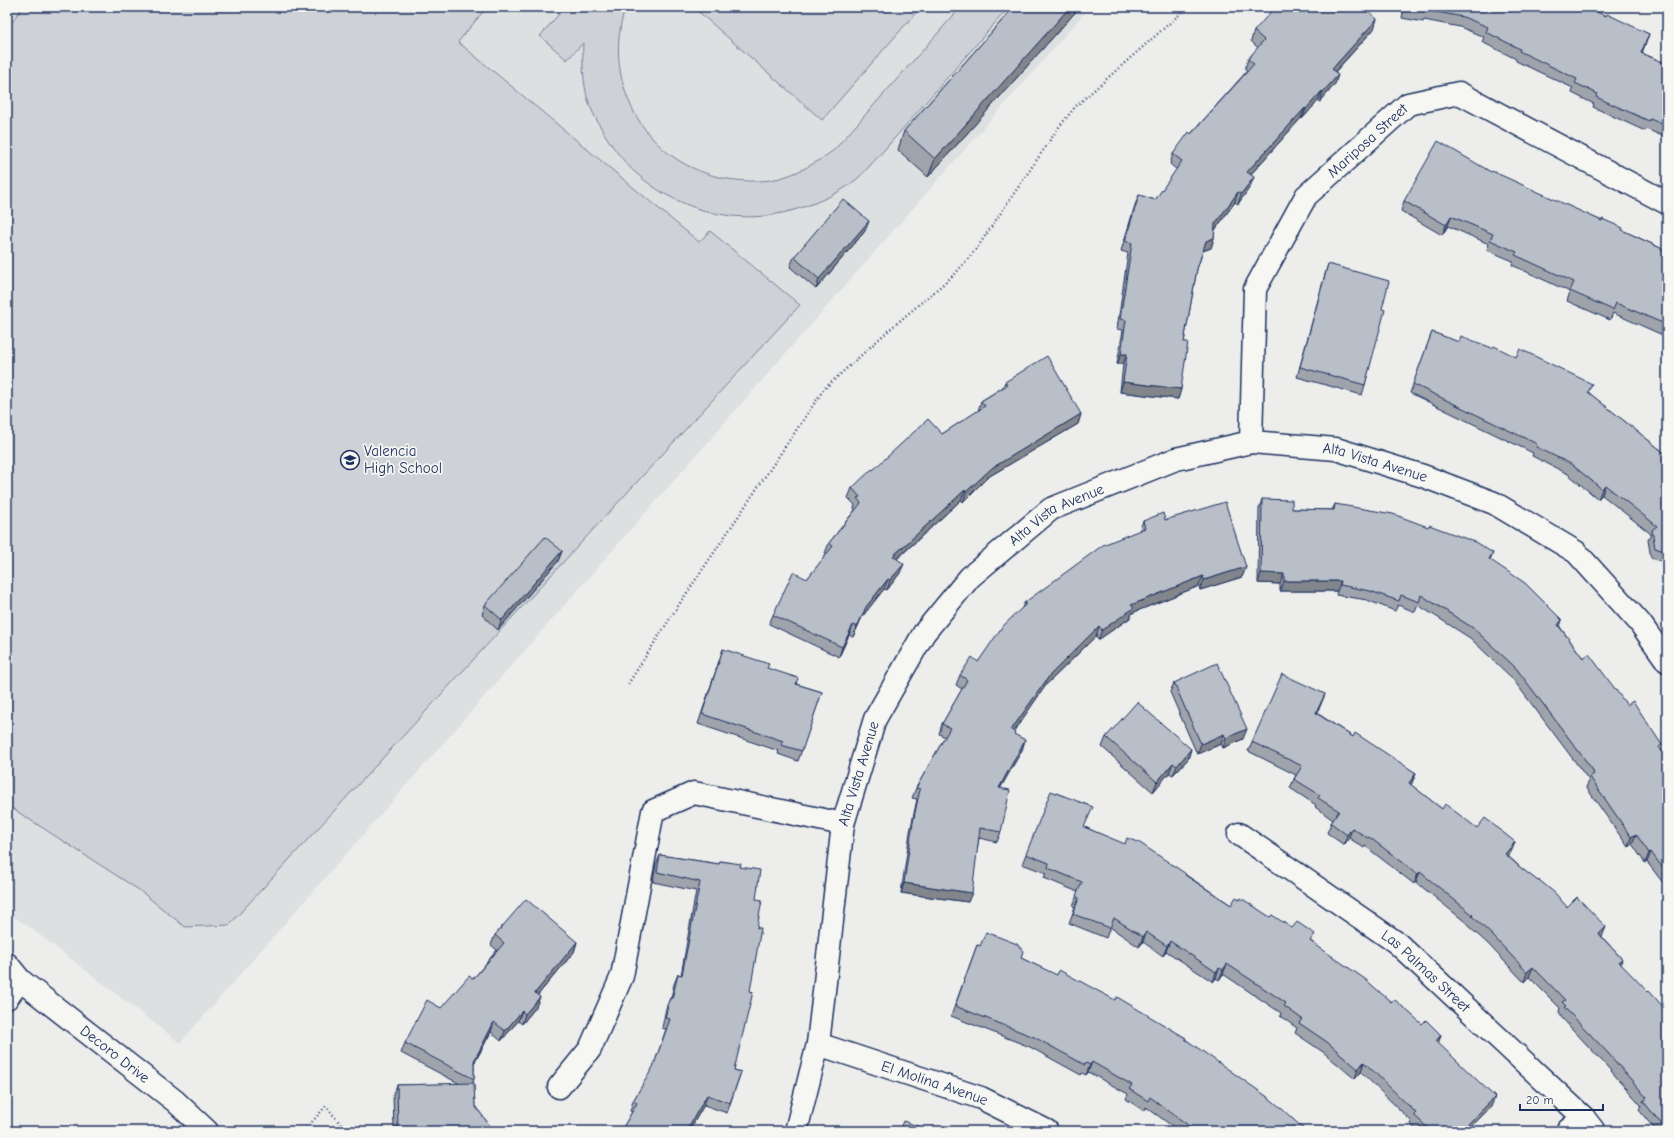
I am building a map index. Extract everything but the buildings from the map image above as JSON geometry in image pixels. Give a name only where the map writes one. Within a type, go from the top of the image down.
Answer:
[{"type":"street","name":"Mariposa Street","points":[[1250,442],[1255,289],[1306,196],[1408,104],[1459,93],[1667,203]]},
{"type":"street","name":"Alta Vista Avenue","points":[[796,1131],[818,1044],[843,824],[875,719],[924,633],[970,578],[1051,509],[1176,459],[1250,442],[1336,449],[1423,476],[1494,503],[1576,552],[1640,623],[1667,661]]},
{"type":"street","points":[[559,1087],[590,1048],[622,976],[653,811],[694,793],[843,824]]},
{"type":"street","name":"Las Palmas Street","points":[[1239,834],[1397,943],[1589,1125]]},
{"type":"street","points":[[7,998],[11,975]]},
{"type":"street","name":"Decoro Drive","points":[[11,975],[175,1101],[207,1131]]},
{"type":"street","name":"El Molina Avenue","points":[[818,1044],[981,1098],[1047,1131]]},
{"type":"street","points":[[1567,1131],[1589,1125]]},
{"type":"path","points":[[628,684],[824,389],[889,330],[955,274],[977,248],[1059,127],[1076,106],[1118,67],[1188,7]]},
{"type":"path","points":[[304,1131],[326,1106],[346,1131]]},
{"type":"shaded area","name":"Valencia High School","points":[[7,7],[1090,7],[180,1043],[28,926],[7,913]]},
{"type":"shaded area","name":"Valencia High School","points":[[23,7],[487,7],[458,42],[699,242],[710,231],[800,305],[229,925],[185,927],[139,890],[7,805],[7,29]]},
{"type":"shaded area","points":[[565,7],[626,7],[621,25],[619,44],[619,63],[622,81],[628,99],[647,132],[670,154],[692,168],[718,177],[744,181],[757,181],[778,178],[798,172],[817,162],[834,150],[961,7],[1009,7],[857,179],[839,192],[805,207],[782,213],[753,217],[717,214],[699,209],[665,194],[650,184],[629,166],[608,139],[591,109],[585,87],[583,72],[583,43],[567,60],[540,36]]},
{"type":"shaded area","points":[[693,7],[921,7],[822,120]]},
{"type":"place","name":"Valencia High School","points":[[350,460]]}]
